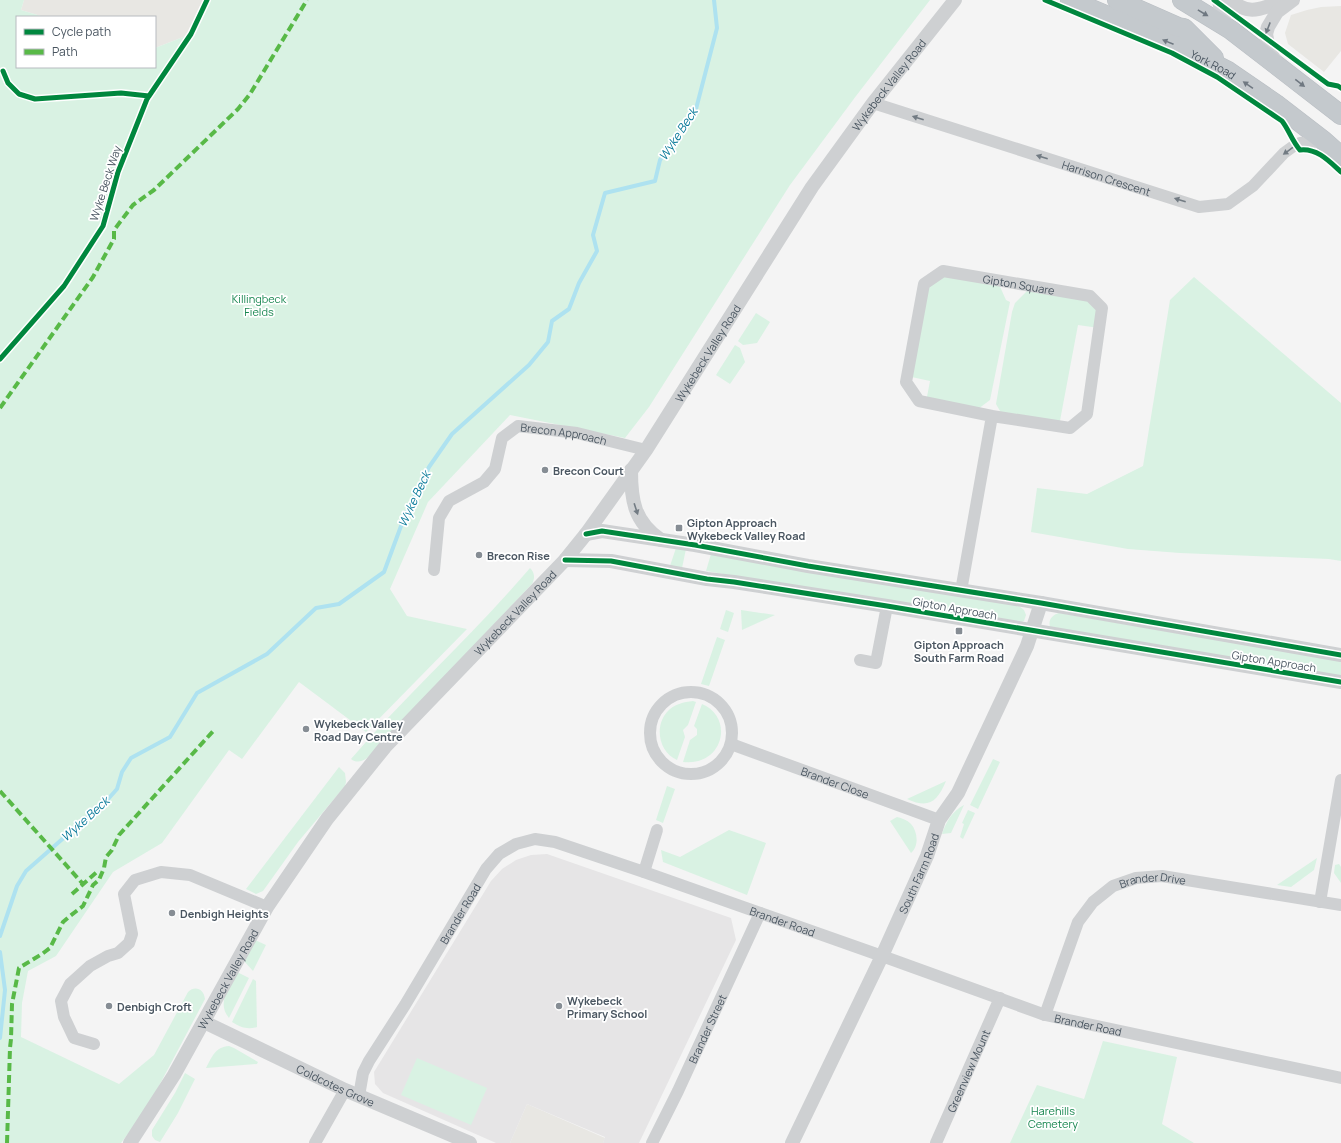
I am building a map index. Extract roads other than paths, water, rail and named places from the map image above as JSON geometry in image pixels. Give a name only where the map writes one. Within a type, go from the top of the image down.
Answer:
[{"type":"highway","name":"York Road","points":[[1070,0],[1177,45],[1228,71],[1276,104],[1341,156]]},
{"type":"highway","points":[[1182,0],[1224,25],[1341,115]]},
{"type":"highway","points":[[1101,13],[1129,2],[1184,28],[1228,71]]},
{"type":"main road","points":[[1220,0],[1224,25]]},
{"type":"street","name":"Wykebeck Valley Road","points":[[130,1143],[174,1075],[267,907],[324,824],[385,747],[565,560],[586,534],[646,450],[812,187],[873,103],[955,0]]},
{"type":"street","points":[[1231,0],[1244,8],[1255,11],[1288,0]]},
{"type":"street","points":[[1278,66],[1269,50],[1266,34],[1268,27],[1277,12],[1294,0]]},
{"type":"street","name":"Harrison Crescent","points":[[873,103],[1199,207],[1228,204],[1253,186],[1284,153],[1295,145],[1300,142],[1324,141]]},
{"type":"street","name":"Gipton Square","points":[[943,272],[1090,296],[1102,308],[1087,414],[1070,428],[992,416],[919,401],[906,382],[924,284],[943,272]]},
{"type":"street","points":[[961,591],[992,416]]},
{"type":"street","name":"Brecon Approach","points":[[434,570],[438,518],[449,502],[484,482],[495,469],[502,438],[518,426],[577,433],[646,450]]},
{"type":"street","points":[[632,470],[633,500],[637,515],[645,526],[661,540]]},
{"type":"street","name":"Gipton Approach","points":[[586,534],[602,531],[701,546],[808,566],[1041,603],[1341,655]]},
{"type":"street","name":"Gipton Approach","points":[[565,560],[611,561],[707,579],[887,606],[1341,682]]},
{"type":"street","name":"South Farm Road","points":[[792,1143],[882,956],[927,856],[939,820],[958,793],[1027,646],[1041,603]]},
{"type":"street","points":[[860,660],[876,663],[887,606]]},
{"type":"street","points":[[688,691],[702,693],[714,698],[723,707],[730,718],[732,731],[731,744],[726,756],[710,770],[703,773],[689,775],[676,772],[664,765],[654,754],[650,740],[650,726],[654,713],[663,702],[675,694],[688,691]]},
{"type":"street","name":"Brander Close","points":[[731,744],[939,820]]},
{"type":"street","points":[[1320,902],[1341,780]]},
{"type":"street","points":[[644,872],[658,830]]},
{"type":"street","name":"Brander Road","points":[[359,1096],[363,1073],[369,1061],[405,1005],[486,869],[499,854],[516,844],[535,839],[554,842],[644,872],[1045,1015],[1341,1078]]},
{"type":"street","points":[[94,1044],[74,1038],[64,1016],[61,1001],[70,984],[90,966],[108,956],[118,953],[128,942],[132,934],[124,894],[135,880],[161,872],[190,875],[267,907]]},
{"type":"street","name":"Brander Drive","points":[[1045,1015],[1078,922],[1093,902],[1113,886],[1136,878],[1162,876],[1341,905]]},
{"type":"street","name":"Brander Street","points":[[652,1143],[678,1091],[760,913]]},
{"type":"street","name":"Greenview Mount","points":[[936,1143],[1000,998]]},
{"type":"street","name":"Coldcotes Grove","points":[[204,1022],[345,1090],[470,1143]]},
{"type":"street","points":[[315,1143],[345,1090]]},
{"type":"waterway","name":"Wyke Beck","points":[[0,936],[17,886],[26,871],[109,798],[117,789],[122,772],[131,758],[170,737],[197,693],[267,654],[316,608],[339,604],[384,572],[404,518],[429,467],[452,434],[529,365],[548,342],[552,321],[569,309],[579,283],[597,251],[593,235],[605,193],[655,181],[660,160],[696,109],[717,28],[714,0]]},
{"type":"waterway","name":"Wyke Beck","points":[[0,952],[5,990],[0,1038]]},
{"type":"place","name":"Brecon Court","points":[[545,470]]},
{"type":"place","name":"Gipton Approach Wykebeck Valley Road","points":[[679,528]]},
{"type":"place","name":"Brecon Rise","points":[[479,555]]},
{"type":"place","name":"Gipton Approach South Farm Road","points":[[959,631]]},
{"type":"place","name":"Wykebeck Valley Road Day Centre","points":[[306,729]]},
{"type":"place","name":"Denbigh Heights","points":[[172,913]]},
{"type":"place","name":"Denbigh Croft","points":[[109,1006]]},
{"type":"place","name":"Wykebeck Primary School","points":[[559,1006]]},
{"type":"park label","name":"Killingbeck Fields","points":[[259,304]]},
{"type":"park label","name":"Harehills Cemetery","points":[[1053,1116]]}]
